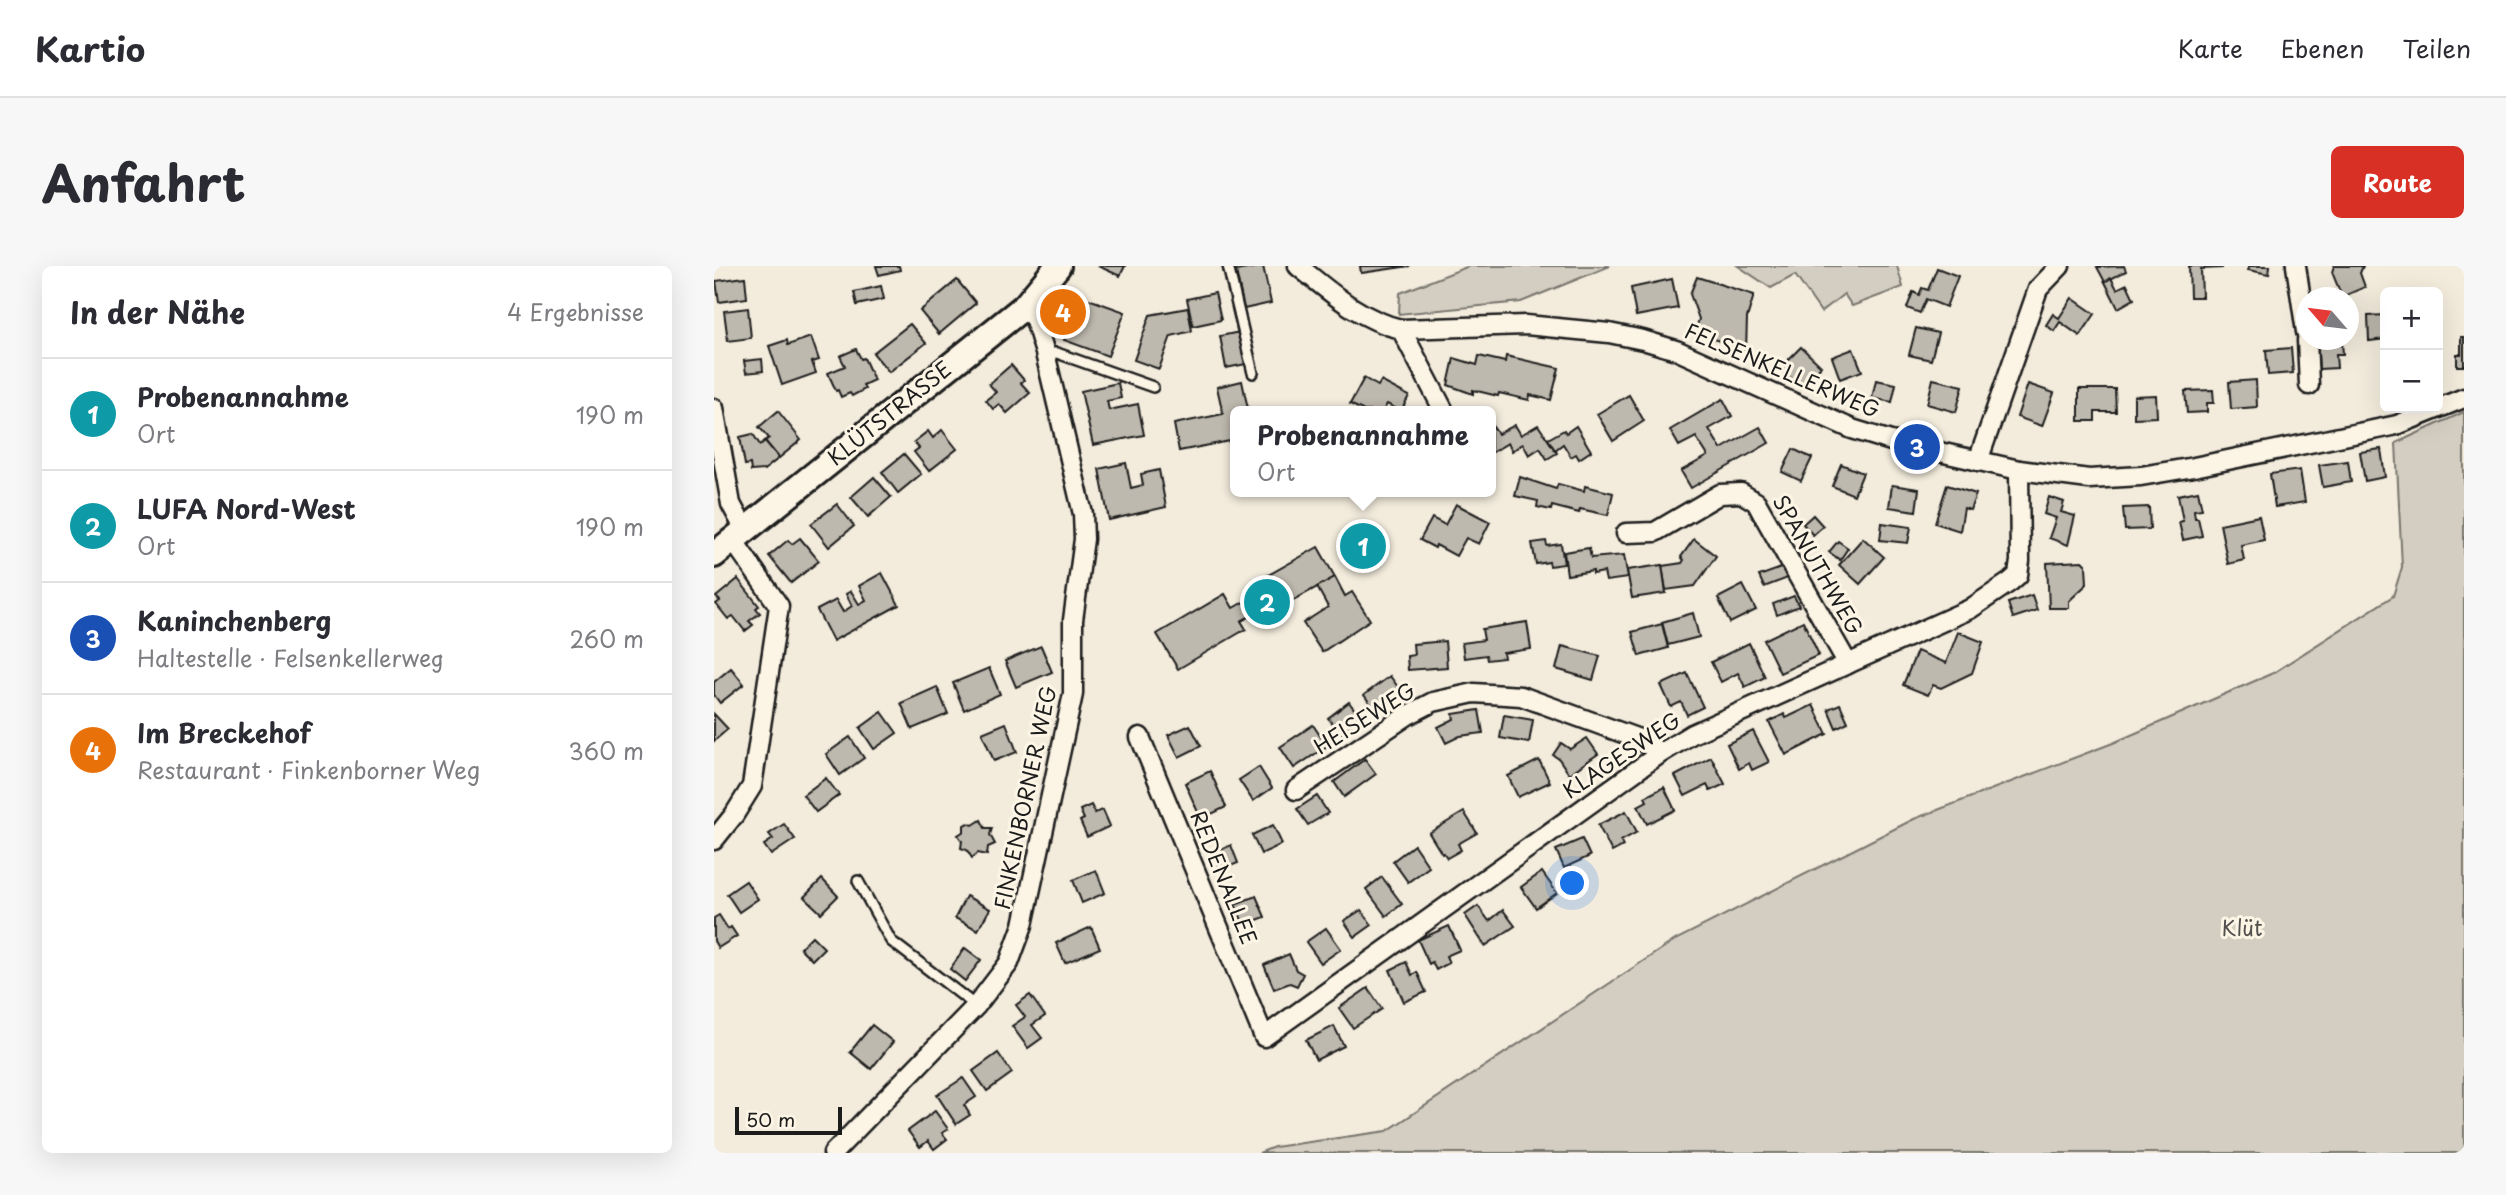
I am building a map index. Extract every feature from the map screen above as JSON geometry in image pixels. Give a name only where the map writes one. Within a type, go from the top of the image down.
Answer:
[{"type":"main road","name":"KLÜTSTRASSE","points":[[731,541],[1025,306],[1058,266]]},
{"type":"street","name":"FELSENKELLERWEG","points":[[1298,266],[1365,316],[1382,325],[1401,329],[1526,325],[1609,333],[1643,340],[1676,350],[1852,429],[1891,441],[2020,470],[2089,479],[2141,476],[2194,467],[2397,425],[2464,398]]},
{"type":"street","points":[[1978,461],[2038,289],[2060,266]]},
{"type":"street","points":[[2296,266],[2299,287]]},
{"type":"street","name":"FINKENBORNER WEG","points":[[833,1153],[976,1006],[1009,962],[1023,925],[1073,694],[1073,620],[1084,539],[1083,514],[1045,353],[1035,320],[1025,306]]},
{"type":"street","points":[[1401,329],[1441,406]]},
{"type":"street","points":[[2307,350],[2309,385]]},
{"type":"street","points":[[714,408],[731,504],[731,541],[779,606],[752,786],[714,840]]},
{"type":"street","name":"KLAGESWEG","points":[[1264,1037],[1661,753],[1692,734],[1970,609],[2010,582],[2018,575],[2020,561],[2020,470]]},
{"type":"street","name":"SPANUTHWEG","points":[[1626,533],[1655,532],[1720,494],[1741,493],[1756,502],[1848,664]]},
{"type":"street","name":"HEISEWEG","points":[[1296,790],[1408,715],[1433,702],[1474,693],[1521,696],[1639,739],[1661,753]]},
{"type":"street","name":"REDENALLEE","points":[[1140,737],[1264,1037]]},
{"type":"lane","points":[[1228,266],[1254,373]]},
{"type":"lane","points":[[1045,353],[1057,353],[1153,387]]},
{"type":"lane","points":[[858,881],[891,941],[976,1006]]},
{"type":"green space","points":[[1469,266],[1610,266],[1521,302],[1399,314],[1400,293]]},
{"type":"green space","points":[[1738,266],[1897,266],[1903,287],[1852,306],[1844,294],[1821,312],[1795,275],[1771,288]]},
{"type":"green space","name":"Klüt","points":[[2464,412],[2464,1153],[1259,1153],[1274,1147],[1387,1131],[1675,940],[1914,819],[2113,743],[2273,673],[2393,596],[2402,567],[2396,443]]},
{"type":"building","points":[[876,266],[899,266],[900,270],[879,275]]},
{"type":"building","points":[[1098,266],[1125,266],[1120,276]]},
{"type":"building","points":[[1263,266],[1271,303],[1244,309],[1236,271]]},
{"type":"building","points":[[1360,266],[1410,266],[1361,273]]},
{"type":"building","points":[[2124,266],[2126,271],[2105,282],[2097,267]]},
{"type":"building","points":[[2189,266],[2222,266],[2201,269],[2202,297],[2190,297]]},
{"type":"building","points":[[2249,266],[2270,266],[2269,274],[2248,270]]},
{"type":"building","points":[[2334,266],[2363,266],[2360,273],[2365,287],[2359,290],[2359,287],[2338,287],[2332,272]]},
{"type":"building","points":[[1937,268],[1958,276],[1946,307],[1926,299],[1920,313],[1907,308],[1913,292],[1919,295],[1922,288],[1928,290]]},
{"type":"building","points":[[745,277],[747,298],[719,302],[716,281]]},
{"type":"building","points":[[1697,277],[1754,295],[1747,318],[1746,351],[1695,332],[1699,319],[1690,294]]},
{"type":"building","points":[[2111,278],[2117,289],[2127,284],[2134,299],[2118,308],[2105,282]]},
{"type":"building","points":[[1672,279],[1678,308],[1636,316],[1631,288]]},
{"type":"building","points":[[957,280],[976,303],[939,334],[920,311]]},
{"type":"building","points":[[881,286],[884,299],[857,305],[854,292]]},
{"type":"building","points":[[1215,293],[1221,320],[1193,326],[1187,299]]},
{"type":"building","points":[[1080,296],[1125,312],[1108,356],[1064,340]]},
{"type":"building","points":[[2072,298],[2095,314],[2080,336],[2060,322],[2054,331],[2046,325],[2053,314],[2059,318]]},
{"type":"building","points":[[748,308],[751,338],[728,341],[724,311]]},
{"type":"building","points":[[1188,308],[1192,331],[1171,336],[1159,369],[1134,360],[1150,315]]},
{"type":"building","points":[[2380,315],[2380,340],[2369,341],[2368,316]]},
{"type":"building","points":[[910,324],[926,343],[889,372],[873,353]]},
{"type":"building","points":[[1916,328],[1938,333],[1931,360],[1909,355]]},
{"type":"building","points":[[1240,332],[1246,364],[1226,368],[1220,336]]},
{"type":"building","points":[[811,337],[819,360],[812,362],[816,373],[782,385],[769,346],[787,340],[788,345]]},
{"type":"building","points":[[2461,337],[2464,337],[2464,366],[2457,366],[2457,354],[2461,354]]},
{"type":"building","points":[[1801,347],[1821,366],[1800,387],[1780,368]]},
{"type":"building","points":[[2291,348],[2293,373],[2268,375],[2266,350]]},
{"type":"building","points":[[856,349],[861,359],[864,358],[874,380],[863,385],[865,389],[852,396],[850,393],[841,397],[828,373],[845,366],[840,356]]},
{"type":"building","points":[[1853,349],[1862,371],[1840,379],[1832,357]]},
{"type":"building","points":[[2318,350],[2343,350],[2343,354],[2336,354],[2337,368],[2319,369]]},
{"type":"building","points":[[1479,356],[1505,362],[1506,356],[1559,368],[1551,400],[1530,395],[1529,400],[1473,390],[1473,394],[1448,385],[1454,358],[1477,365]]},
{"type":"building","points":[[762,359],[763,371],[746,373],[744,361]]},
{"type":"building","points":[[1011,365],[1024,380],[1021,383],[1030,393],[1007,413],[999,404],[993,409],[986,400],[996,392],[989,384]]},
{"type":"building","points":[[1364,378],[1378,386],[1381,381],[1409,396],[1404,406],[1350,404]]},
{"type":"building","points":[[1933,379],[1963,386],[1956,412],[1927,404]]},
{"type":"building","points":[[1876,380],[1896,384],[1892,402],[1872,398]]},
{"type":"building","points":[[2256,380],[2257,407],[2231,409],[2229,382]]},
{"type":"building","points":[[1242,381],[1247,406],[1230,406],[1230,441],[1179,451],[1174,424],[1223,414],[1217,387]]},
{"type":"building","points":[[1118,383],[1121,398],[1107,401],[1109,410],[1138,404],[1144,435],[1093,445],[1081,391]]},
{"type":"building","points":[[2028,384],[2054,393],[2042,426],[2017,417]]},
{"type":"building","points":[[2079,389],[2115,389],[2116,412],[2095,412],[2095,421],[2079,421]]},
{"type":"building","points":[[2213,390],[2214,403],[2207,403],[2207,412],[2187,413],[2185,391]]},
{"type":"building","points":[[1629,395],[1644,421],[1613,441],[1597,414]]},
{"type":"building","points":[[2156,395],[2157,417],[2134,418],[2134,396]]},
{"type":"building","points":[[1723,399],[1732,416],[1709,429],[1721,449],[1760,427],[1769,443],[1691,488],[1681,471],[1708,456],[1696,437],[1679,446],[1670,430]]},
{"type":"building","points":[[778,411],[801,440],[779,458],[765,441],[769,438],[759,427]]},
{"type":"building","points":[[1515,425],[1521,435],[1538,425],[1557,453],[1547,459],[1540,448],[1529,455],[1523,444],[1512,451],[1508,443],[1496,450],[1496,431],[1498,434]]},
{"type":"building","points":[[1576,426],[1591,451],[1579,459],[1576,454],[1571,457],[1563,444],[1555,450],[1548,439],[1564,430],[1566,433]]},
{"type":"building","points":[[942,430],[957,449],[929,471],[914,452],[919,448],[914,442],[928,431],[933,438]]},
{"type":"building","points":[[753,434],[760,445],[765,441],[779,458],[764,470],[751,471],[750,464],[745,465],[740,437]]},
{"type":"building","points":[[1793,449],[1812,458],[1801,481],[1782,472]]},
{"type":"building","points":[[2381,449],[2385,477],[2365,481],[2360,452]]},
{"type":"building","points":[[904,454],[921,474],[898,493],[882,472]]},
{"type":"building","points":[[2348,461],[2351,482],[2323,487],[2319,465]]},
{"type":"building","points":[[1126,463],[1131,488],[1143,485],[1141,474],[1159,470],[1166,507],[1109,520],[1099,469]]},
{"type":"building","points":[[1841,464],[1863,473],[1854,495],[1832,486]]},
{"type":"building","points":[[2300,470],[2305,502],[2275,507],[2270,474]]},
{"type":"building","points":[[874,477],[891,497],[868,517],[851,497]]},
{"type":"building","points":[[1520,477],[1556,489],[1558,484],[1584,491],[1585,486],[1613,493],[1608,515],[1580,509],[1579,513],[1552,506],[1551,510],[1537,507],[1538,501],[1515,496]]},
{"type":"building","points":[[1892,485],[1919,489],[1916,511],[1889,507]]},
{"type":"building","points":[[1947,485],[1976,494],[1970,510],[1964,508],[1960,531],[1935,523]]},
{"type":"building","points":[[2198,491],[2202,509],[2194,510],[2202,536],[2183,540],[2178,495]]},
{"type":"building","points":[[2049,497],[2064,502],[2061,512],[2075,516],[2068,545],[2049,538],[2056,518],[2044,514]]},
{"type":"building","points":[[837,504],[854,526],[829,547],[811,524]]},
{"type":"building","points":[[1456,504],[1490,522],[1479,544],[1466,538],[1456,556],[1420,540],[1432,518],[1445,525]]},
{"type":"building","points":[[2149,507],[2150,529],[2125,530],[2123,508]]},
{"type":"building","points":[[1813,515],[1823,526],[1813,535],[1803,524]]},
{"type":"building","points":[[2259,516],[2264,540],[2241,545],[2244,560],[2228,564],[2220,524]]},
{"type":"building","points":[[1882,523],[1911,527],[1908,543],[1880,540]]},
{"type":"building","points":[[800,538],[819,561],[791,583],[769,556],[788,540],[792,544]]},
{"type":"building","points":[[1863,538],[1884,557],[1860,584],[1839,565]]},
{"type":"building","points":[[1694,539],[1716,556],[1695,586],[1666,590],[1662,566],[1682,563],[1684,560],[1681,557]]},
{"type":"building","points":[[1546,541],[1547,546],[1561,544],[1564,564],[1536,564],[1532,543]]},
{"type":"building","points":[[1838,541],[1848,548],[1840,560],[1829,552]]},
{"type":"building","points":[[1318,547],[1335,577],[1265,616],[1262,610],[1241,621],[1246,629],[1178,669],[1157,634],[1225,594],[1233,608],[1254,596],[1249,586]]},
{"type":"building","points":[[1589,548],[1591,558],[1624,555],[1628,578],[1606,581],[1604,572],[1593,574],[1593,571],[1567,575],[1564,552]]},
{"type":"building","points":[[2082,561],[2086,565],[2087,584],[2069,601],[2069,608],[2049,608],[2047,563]]},
{"type":"building","points":[[1662,565],[1666,593],[1632,598],[1627,570]]},
{"type":"building","points":[[1784,567],[1788,578],[1764,587],[1759,576]]},
{"type":"building","points":[[882,573],[899,605],[833,641],[817,610],[836,600],[843,612],[852,606],[846,594],[851,591],[859,604],[866,600],[859,586]]},
{"type":"building","points":[[1335,577],[1345,596],[1352,592],[1370,620],[1322,652],[1303,623],[1328,607],[1317,587]]},
{"type":"building","points":[[738,579],[759,606],[756,608],[760,613],[749,621],[753,625],[745,631],[733,616],[728,619],[716,604],[720,601],[716,597]]},
{"type":"building","points":[[1743,585],[1756,610],[1730,623],[1718,598]]},
{"type":"building","points":[[2032,595],[2037,610],[2013,618],[2008,603]]},
{"type":"building","points":[[1794,596],[1799,606],[1777,615],[1773,604]]},
{"type":"building","points":[[1693,613],[1699,637],[1668,645],[1662,622]]},
{"type":"building","points":[[1803,621],[1819,655],[1780,673],[1764,640]]},
{"type":"building","points":[[1527,622],[1531,649],[1503,653],[1504,658],[1487,660],[1486,655],[1464,658],[1462,643],[1484,640],[1482,629]]},
{"type":"building","points":[[1662,624],[1668,648],[1639,656],[1632,632]]},
{"type":"building","points":[[1958,632],[1983,642],[1972,673],[1941,688],[1933,685],[1928,695],[1903,685],[1917,651],[1946,663]]},
{"type":"building","points":[[1445,641],[1447,667],[1408,670],[1407,656],[1414,655],[1413,644]]},
{"type":"building","points":[[1749,643],[1765,677],[1745,687],[1738,673],[1721,682],[1711,662]]},
{"type":"building","points":[[1041,646],[1052,672],[1016,687],[1005,661]]},
{"type":"building","points":[[1562,646],[1600,656],[1593,680],[1556,669]]},
{"type":"building","points":[[731,668],[744,684],[720,703],[714,695],[714,682]]},
{"type":"building","points":[[989,668],[1000,694],[964,710],[953,683]]},
{"type":"building","points":[[1687,673],[1703,707],[1687,715],[1681,702],[1671,707],[1661,685]]},
{"type":"building","points":[[1390,676],[1403,694],[1377,713],[1364,695]]},
{"type":"building","points":[[937,687],[948,714],[912,729],[901,703]]},
{"type":"building","points":[[1349,702],[1363,721],[1342,736],[1328,718]]},
{"type":"building","points":[[1840,704],[1848,722],[1836,728],[1828,709]]},
{"type":"building","points":[[1813,705],[1827,734],[1786,755],[1769,722],[1784,714],[1786,718]]},
{"type":"building","points":[[1479,710],[1483,733],[1460,736],[1446,743],[1438,727],[1454,719],[1453,714]]},
{"type":"building","points":[[882,712],[897,733],[874,749],[860,728]]},
{"type":"building","points":[[714,714],[728,729],[714,741]]},
{"type":"building","points":[[1504,715],[1533,720],[1529,743],[1500,738]]},
{"type":"building","points":[[1006,723],[1017,752],[994,761],[982,733]]},
{"type":"building","points":[[1190,725],[1201,746],[1179,757],[1168,735]]},
{"type":"building","points":[[1313,725],[1327,746],[1294,768],[1280,747]]},
{"type":"building","points":[[1753,731],[1769,762],[1752,770],[1749,763],[1739,769],[1727,744]]},
{"type":"building","points":[[850,737],[864,758],[840,775],[826,754]]},
{"type":"building","points":[[1587,738],[1598,754],[1569,774],[1553,755],[1561,743],[1570,749]]},
{"type":"building","points":[[1711,757],[1725,784],[1710,791],[1707,785],[1685,796],[1675,776]]},
{"type":"building","points":[[1365,759],[1376,774],[1344,797],[1334,782]]},
{"type":"building","points":[[1539,760],[1550,782],[1518,797],[1508,776]]},
{"type":"building","points":[[1259,767],[1272,788],[1253,801],[1239,780]]},
{"type":"building","points":[[1210,771],[1226,807],[1201,819],[1185,783]]},
{"type":"building","points":[[826,778],[839,795],[816,812],[803,795]]},
{"type":"building","points":[[1664,787],[1675,810],[1647,824],[1638,806],[1647,801],[1645,797]]},
{"type":"building","points":[[1317,796],[1328,813],[1308,825],[1297,809]]},
{"type":"building","points":[[1091,805],[1095,813],[1103,810],[1110,826],[1087,837],[1080,821],[1084,819],[1080,810]]},
{"type":"building","points":[[1626,811],[1637,832],[1621,841],[1623,846],[1612,852],[1598,825]]},
{"type":"building","points":[[1464,812],[1477,833],[1458,844],[1461,850],[1447,858],[1429,833]]},
{"type":"building","points":[[981,820],[985,828],[992,828],[990,835],[995,844],[988,847],[987,855],[978,853],[972,858],[967,850],[961,848],[962,841],[958,835],[964,831],[964,825],[973,825]]},
{"type":"building","points":[[784,824],[795,839],[771,855],[764,845],[773,839],[769,834]]},
{"type":"building","points":[[1273,825],[1282,844],[1261,854],[1252,835]]},
{"type":"building","points":[[1582,839],[1590,856],[1564,868],[1556,850]]},
{"type":"building","points":[[1231,845],[1238,863],[1221,870],[1214,853]]},
{"type":"building","points":[[1414,845],[1429,867],[1408,882],[1393,861]]},
{"type":"building","points":[[1096,870],[1105,893],[1082,903],[1073,880]]},
{"type":"building","points":[[1542,872],[1557,893],[1536,908],[1521,887]]},
{"type":"building","points":[[1382,877],[1402,904],[1386,916],[1366,889]]},
{"type":"building","points":[[822,879],[838,896],[821,913],[804,897]]},
{"type":"building","points":[[746,881],[758,899],[739,912],[727,894]]},
{"type":"building","points":[[966,896],[990,909],[978,930],[955,918]]},
{"type":"building","points":[[1256,896],[1265,917],[1244,925],[1235,904]]},
{"type":"building","points":[[1478,906],[1489,921],[1503,910],[1515,926],[1485,946],[1465,915]]},
{"type":"building","points":[[1361,910],[1372,925],[1355,937],[1344,921]]},
{"type":"building","points":[[719,915],[728,929],[731,927],[737,936],[718,948],[714,941],[714,918]]},
{"type":"building","points":[[1449,926],[1460,950],[1446,956],[1449,963],[1436,970],[1432,962],[1429,964],[1418,940]]},
{"type":"building","points":[[1091,927],[1100,948],[1065,963],[1056,943]]},
{"type":"building","points":[[1326,928],[1341,949],[1321,963],[1306,942]]},
{"type":"building","points":[[812,936],[824,948],[812,960],[800,948]]},
{"type":"building","points":[[965,948],[981,960],[965,981],[950,969]]},
{"type":"building","points":[[1289,954],[1296,970],[1303,974],[1297,986],[1290,983],[1274,989],[1264,965]]},
{"type":"building","points":[[1406,962],[1412,975],[1417,972],[1426,992],[1404,1002],[1390,970]]},
{"type":"building","points":[[1368,988],[1382,1009],[1353,1028],[1339,1008]]},
{"type":"building","points":[[1030,995],[1045,1016],[1032,1025],[1042,1038],[1028,1048],[1012,1026],[1025,1017],[1016,1005]]},
{"type":"building","points":[[872,1025],[893,1042],[871,1069],[850,1052]]},
{"type":"building","points":[[1334,1026],[1344,1046],[1316,1060],[1306,1040]]},
{"type":"building","points":[[998,1053],[1012,1073],[987,1091],[973,1071]]},
{"type":"building","points":[[963,1078],[976,1097],[964,1105],[970,1115],[956,1124],[937,1095]]},
{"type":"building","points":[[935,1111],[948,1129],[942,1133],[947,1139],[934,1149],[928,1141],[920,1147],[908,1131]]},
{"type":"place","name":"Im Breckehof","points":[[1063,312]]},
{"type":"place","name":"Kaninchenberg","points":[[1917,447]]},
{"type":"place","name":"Probenannahme","points":[[1363,546]]},
{"type":"place","name":"LUFA Nord-West","points":[[1267,602]]}]
